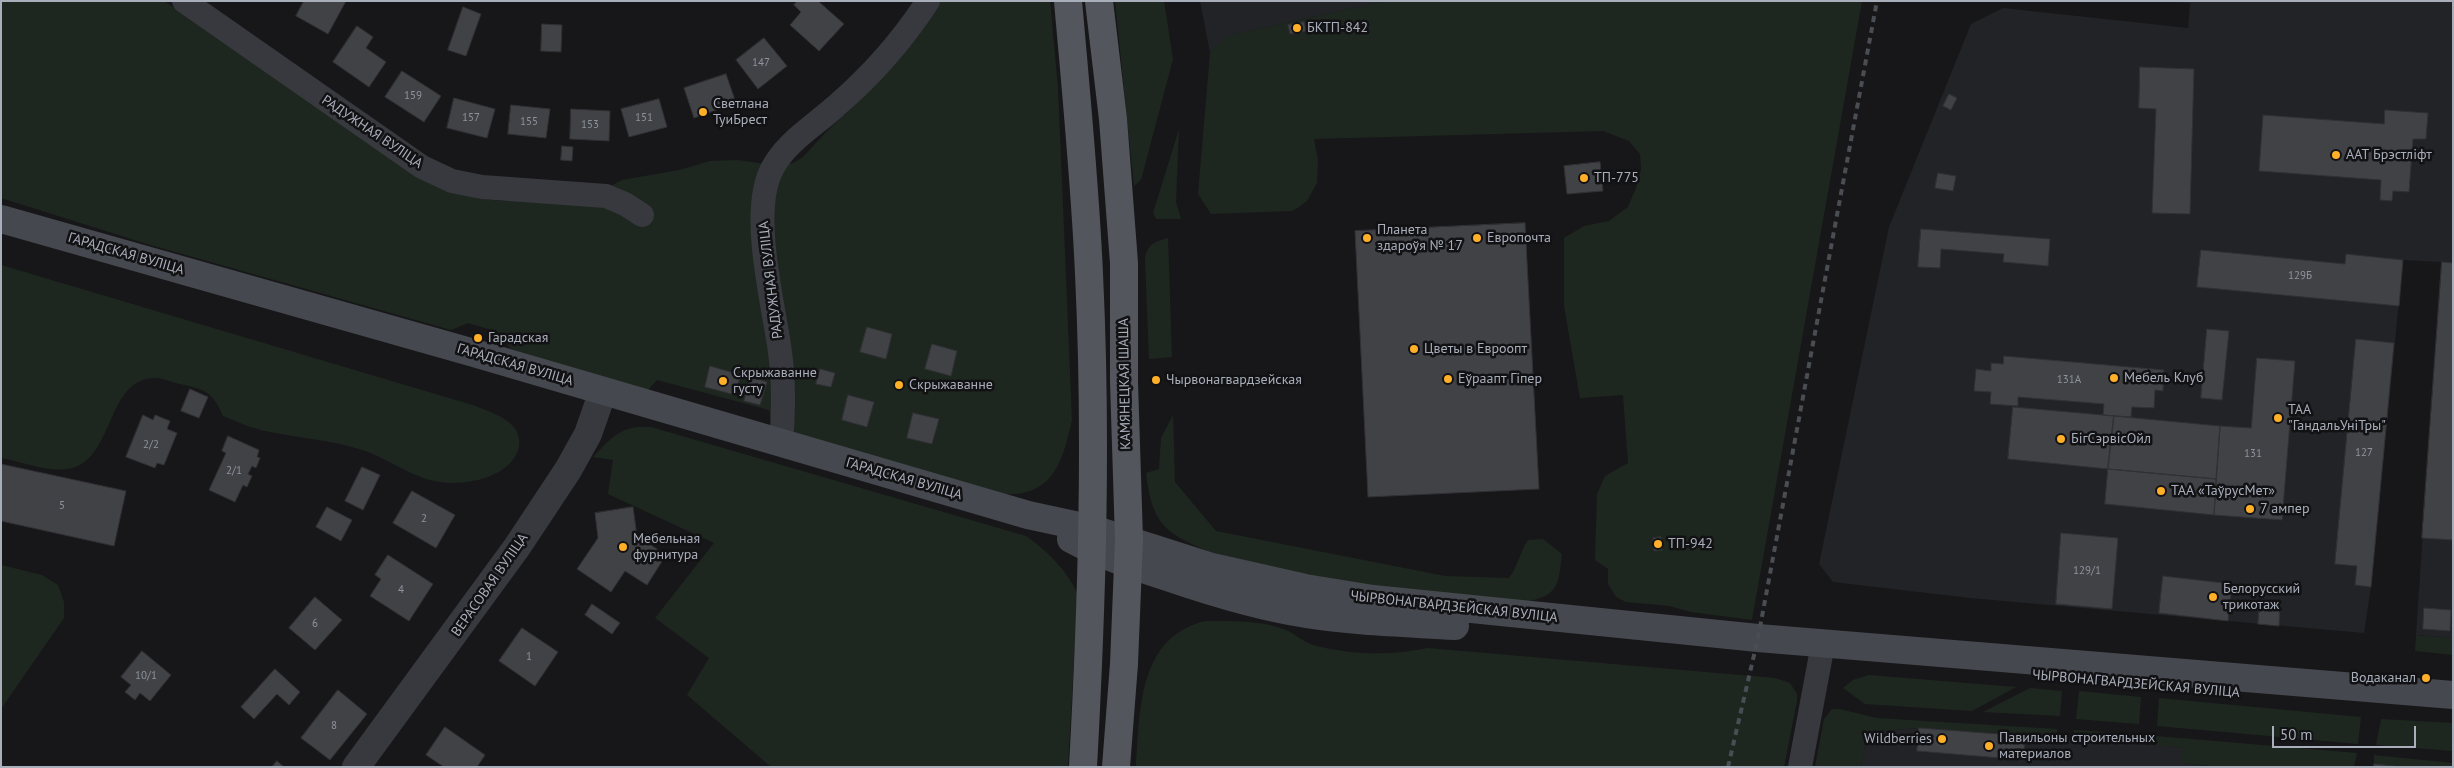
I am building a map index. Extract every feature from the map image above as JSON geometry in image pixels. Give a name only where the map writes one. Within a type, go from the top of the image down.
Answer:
[{"type":"main road","points":[[1068,1],[1089,274],[1092,540],[1083,767]]},
{"type":"main road","name":"КАМЯНЕЦКАЯ ШАША","points":[[1099,1],[1113,119],[1124,263],[1124,382],[1128,552],[1124,664],[1116,767]]},
{"type":"main road","name":"ГАРАДСКАЯ ВУЛІЦА","points":[[1,219],[780,442],[1028,515],[1092,540]]},
{"type":"main road","name":"ЧЫРВОНАГВАРДЗЕЙСКАЯ ВУЛІЦА","points":[[1092,540],[1128,552],[1347,595],[1466,610],[1821,650],[2453,709]]},
{"type":"main road","name":"ЧЫРВОНАГВАРДЗЕЙСКАЯ ВУЛІЦА","points":[[1821,650],[2453,695]]},
{"type":"street","name":"РАДУЖНАЯ ВУЛІЦА","points":[[184,1],[422,167],[452,180],[482,187],[606,196],[625,204],[642,215]]},
{"type":"street","name":"РАДУЖНАЯ ВУЛІЦА","points":[[780,442],[783,384],[764,247],[764,192],[772,170],[784,152],[876,69],[906,34],[928,1]]},
{"type":"street","name":"ВЕРАСОВАЯ ВУЛІЦА","points":[[356,767],[521,542],[568,470],[588,434],[603,391]]},
{"type":"street","points":[[1800,767],[1821,650]]},
{"type":"shaded area","points":[[1,1],[164,1],[226,43],[476,198],[501,201],[561,201],[603,190],[622,180],[679,170],[710,161],[738,160],[780,166],[793,163],[803,157],[860,100],[939,1],[1050,1],[1058,88],[1072,420],[1060,461],[1046,482],[1035,489],[1022,493],[1005,494],[772,427],[769,410],[657,380],[647,391],[511,349],[498,332],[468,323],[451,330],[147,244],[1,198]]},
{"type":"shaded area","points":[[1115,1],[1164,1],[1173,59],[1141,180],[1134,186]]},
{"type":"shaded area","points":[[1200,1],[1385,1],[1227,36],[1210,53]]},
{"type":"shaded area","points":[[1385,1],[1862,1],[1752,620],[1691,612],[1669,606],[1626,602],[1616,597],[1608,584],[1608,569],[1595,560],[1597,494],[1605,476],[1628,463],[1623,395],[1580,398],[1564,306],[1564,238],[1584,226],[1609,221],[1628,207],[1641,169],[1640,154],[1629,141],[1603,131],[1314,139],[1318,160],[1317,183],[1307,201],[1292,211],[1211,214],[1198,194],[1210,53],[1226,36]]},
{"type":"shaded area","points":[[2160,1],[2453,1],[2453,638],[2416,635],[2441,262],[2403,260],[2371,587],[2364,633],[1970,598],[1833,582],[1819,564],[1889,227],[1971,24],[2003,8],[2188,28],[2190,3]]},
{"type":"shaded area","points":[[1179,129],[1176,202],[1181,219],[1156,219],[1153,213]]},
{"type":"shaded area","points":[[1168,238],[1172,357],[1149,359],[1145,258],[1152,244]]},
{"type":"shaded area","points":[[1,265],[476,406],[500,416],[512,425],[518,435],[519,446],[515,457],[508,465],[487,477],[475,481],[451,483],[429,480],[359,449],[326,441],[264,431],[246,425],[223,416],[211,396],[202,390],[158,378],[142,380],[130,388],[121,399],[100,443],[80,465],[62,470],[41,468],[1,458]]},
{"type":"shaded area","points":[[1173,415],[1175,482],[1216,531],[1445,576],[1509,578],[1528,540],[1543,539],[1562,554],[1555,588],[1550,593],[1536,600],[1524,602],[1345,586],[1210,552],[1194,545],[1171,532],[1157,515],[1152,504],[1146,473],[1159,469],[1161,438]]},
{"type":"shaded area","points":[[637,427],[651,427],[1026,536],[1034,542],[1051,557],[1073,584],[1081,604],[1082,638],[1075,642],[1068,767],[771,767],[687,695],[709,658],[655,618],[714,543],[608,494],[613,460],[593,457],[618,434]]},
{"type":"shaded area","points":[[1,565],[42,575],[58,585],[64,602],[64,618],[1,709]]},
{"type":"shaded area","points":[[1206,621],[1267,624],[1286,630],[1313,645],[1342,651],[1385,653],[1428,648],[1775,678],[1790,683],[1797,694],[1797,701],[1784,767],[1136,767],[1142,700],[1147,678],[1155,659],[1167,642],[1184,629]]},
{"type":"shaded area","points":[[2416,635],[2453,638],[2453,655],[2415,651]]},
{"type":"shaded area","points":[[1869,675],[2016,687],[1972,711],[1865,704],[1843,688],[1853,680]]},
{"type":"shaded area","points":[[2030,688],[2062,691],[2060,716],[1983,712]]},
{"type":"shaded area","points":[[2079,691],[2141,697],[2139,724],[2076,719]]},
{"type":"shaded area","points":[[2159,698],[2361,717],[2358,744],[2157,726]]},
{"type":"shaded area","points":[[1832,709],[1877,718],[2057,729],[2057,739],[1919,728],[1867,732],[1861,767],[1815,767],[1824,719]]},
{"type":"shaded area","points":[[2381,719],[2453,723],[2453,751],[2376,745]]},
{"type":"shaded area","points":[[1919,728],[2182,747],[2182,763],[2218,767],[1861,767],[1867,732]]},
{"type":"shaded area","points":[[2074,730],[2136,734],[2135,744],[2074,741]]},
{"type":"shaded area","points":[[2156,736],[2357,753],[2354,767],[2218,767],[2182,763],[2182,747],[2156,746]]},
{"type":"shaded area","points":[[2374,755],[2453,763],[2453,767],[2374,767]]},
{"type":"building","points":[[304,1],[346,1],[328,34],[296,16]]},
{"type":"building","points":[[797,1],[818,1],[844,24],[819,51],[790,25],[801,12],[794,5]]},
{"type":"building","points":[[463,7],[481,14],[466,56],[448,50]]},
{"type":"building","name":"БКТП-842","points":[[1304,22],[1306,31],[1290,34],[1288,25]]},
{"type":"building","points":[[542,24],[562,25],[561,52],[541,51]]},
{"type":"building","points":[[357,26],[373,37],[366,48],[386,62],[369,87],[333,62]]},
{"type":"building","points":[[764,38],[787,66],[758,89],[736,60]]},
{"type":"building","points":[[2140,67],[2194,69],[2190,214],[2152,213],[2156,109],[2139,108]]},
{"type":"building","points":[[402,71],[441,96],[424,122],[385,97]]},
{"type":"building","points":[[726,74],[736,103],[694,118],[684,88]]},
{"type":"building","points":[[1949,94],[1957,98],[1951,110],[1943,106]]},
{"type":"building","points":[[454,98],[495,109],[487,138],[447,128]]},
{"type":"building","points":[[659,99],[667,127],[629,137],[621,109]]},
{"type":"building","points":[[511,105],[550,109],[546,138],[508,134]]},
{"type":"building","points":[[571,109],[610,111],[609,141],[570,139]]},
{"type":"building","name":"ААТ Брэстліфт","points":[[2385,110],[2428,113],[2426,139],[2413,139],[2409,192],[2393,191],[2392,201],[2380,200],[2381,180],[2259,171],[2263,115],[2384,124]]},
{"type":"building","points":[[562,146],[573,147],[572,161],[561,160]]},
{"type":"building","name":"ТП-775","points":[[1600,162],[1603,191],[1567,194],[1564,166]]},
{"type":"building","points":[[1938,173],[1956,176],[1953,191],[1935,188]]},
{"type":"building","name":"Еўраапт Гіпер","points":[[1525,223],[1539,489],[1368,497],[1355,231]]},
{"type":"building","points":[[1921,229],[2050,239],[2048,266],[2003,262],[2004,254],[1941,249],[1940,268],[1918,267]]},
{"type":"building","points":[[2201,250],[2345,264],[2346,254],[2403,260],[2399,306],[2197,287]]},
{"type":"building","points":[[2442,262],[2453,263],[2453,540],[2422,538]]},
{"type":"building","points":[[867,327],[892,334],[886,359],[860,352]]},
{"type":"building","points":[[2207,329],[2229,331],[2222,400],[2201,398]]},
{"type":"building","points":[[2356,339],[2394,343],[2371,587],[2355,585],[2357,566],[2335,564]]},
{"type":"building","points":[[932,344],[957,351],[951,376],[925,369]]},
{"type":"building","points":[[2004,356],[2164,370],[2163,391],[2155,390],[2154,408],[2132,407],[2131,417],[2103,415],[2104,404],[2018,397],[2018,406],[1990,404],[1991,392],[1974,391],[1976,369],[1991,371],[1991,363],[2003,364]]},
{"type":"building","points":[[2257,358],[2295,361],[2282,520],[2214,515],[2220,426],[2251,428]]},
{"type":"building","name":"Скрыжаванне густу","points":[[710,366],[741,375],[735,395],[705,387]]},
{"type":"building","points":[[820,369],[835,373],[831,387],[816,384]]},
{"type":"building","points":[[751,377],[767,382],[760,405],[744,401]]},
{"type":"building","points":[[190,389],[208,397],[199,418],[181,411]]},
{"type":"building","points":[[848,395],[874,402],[867,427],[842,420]]},
{"type":"building","name":"БігСэрвісОйл","points":[[2013,407],[2114,416],[2108,469],[2008,459]]},
{"type":"building","points":[[913,413],[939,419],[932,444],[907,438]]},
{"type":"building","points":[[143,415],[153,420],[155,415],[170,421],[167,429],[177,433],[164,465],[157,463],[155,468],[126,457]]},
{"type":"building","points":[[2114,416],[2220,426],[2216,479],[2108,469]]},
{"type":"building","points":[[228,436],[259,450],[257,457],[260,458],[256,468],[252,466],[248,474],[252,476],[247,487],[243,485],[235,502],[209,490],[226,453],[222,451]]},
{"type":"building","points":[[1,464],[126,491],[114,546],[1,521]]},
{"type":"building","points":[[362,467],[380,475],[363,510],[345,501]]},
{"type":"building","name":"ТАА «ТаўрусМет»","points":[[2108,469],[2216,479],[2214,515],[2105,504]]},
{"type":"building","points":[[412,491],[455,515],[436,548],[393,523]]},
{"type":"building","points":[[327,507],[352,520],[341,541],[316,527]]},
{"type":"building","name":"Мебельная фурнитура","points":[[633,507],[637,536],[666,555],[647,585],[625,571],[611,592],[577,569],[598,538],[595,513]]},
{"type":"building","points":[[2061,533],[2118,538],[2112,609],[2056,604]]},
{"type":"building","name":"ТП-942","points":[[1661,537],[1662,550],[1654,551],[1653,538]]},
{"type":"building","points":[[388,555],[433,584],[409,621],[370,596],[381,579],[375,575]]},
{"type":"building","points":[[2163,576],[2232,584],[2228,621],[2159,613]]},
{"type":"building","points":[[315,597],[342,620],[315,650],[289,628]]},
{"type":"building","points":[[2260,603],[2280,605],[2279,626],[2258,624]]},
{"type":"building","points":[[592,604],[620,623],[612,634],[585,615]]},
{"type":"building","points":[[2424,608],[2451,610],[2450,631],[2423,629]]},
{"type":"building","points":[[522,628],[558,652],[535,686],[499,661]]},
{"type":"building","points":[[142,651],[171,675],[150,701],[140,693],[135,700],[125,692],[131,685],[121,677]]},
{"type":"building","points":[[275,669],[300,692],[289,705],[277,694],[254,719],[241,707]]},
{"type":"building","points":[[338,690],[367,714],[330,760],[301,738]]},
{"type":"building","points":[[445,727],[485,755],[477,767],[444,767],[426,755]]},
{"type":"building","points":[[1919,728],[2025,736],[2024,760],[1917,751]]},
{"type":"building","points":[[277,761],[284,767],[272,767]]},
{"type":"building","points":[[2374,764],[2394,766],[2394,767],[2374,767]]},
{"type":"railway","points":[[1728,767],[1758,638],[1877,1]]},
{"type":"place","name":"БКТП-842","points":[[1297,28]]},
{"type":"place","name":"Светлана ТуиБрест","points":[[703,112]]},
{"type":"place","name":"ААТ Брэстліфт","points":[[2336,155]]},
{"type":"place","name":"ТП-775","points":[[1584,178]]},
{"type":"place","name":"Планета здароўя № 17","points":[[1367,238]]},
{"type":"place","name":"Европочта","points":[[1477,238]]},
{"type":"place","name":"Гарадская","points":[[478,338]]},
{"type":"place","name":"Цветы в Евроопт","points":[[1414,349]]},
{"type":"place","name":"Мебель Клуб","points":[[2114,378]]},
{"type":"place","name":"Еўраапт Гіпер","points":[[1448,379]]},
{"type":"place","name":"Чырвонагвардзейская","points":[[1156,380]]},
{"type":"place","name":"Скрыжаванне густу","points":[[723,381]]},
{"type":"place","name":"Скрыжаванне","points":[[899,385]]},
{"type":"place","name":"ТАА \"ГандальУніТры\"","points":[[2278,418]]},
{"type":"place","name":"БігСэрвісОйл","points":[[2061,439]]},
{"type":"place","name":"ТАА «ТаўрусМет»","points":[[2161,491]]},
{"type":"place","name":"7 ампер","points":[[2250,509]]},
{"type":"place","name":"ТП-942","points":[[1658,544]]},
{"type":"place","name":"Мебельная фурнитура","points":[[623,547]]},
{"type":"place","name":"Белорусский трикотаж","points":[[2213,597]]},
{"type":"place","name":"Водаканал","points":[[2426,678]]},
{"type":"place","name":"Wildberries","points":[[1942,739]]},
{"type":"place","name":"Павильоны строительных материалов","points":[[1989,746]]}]
